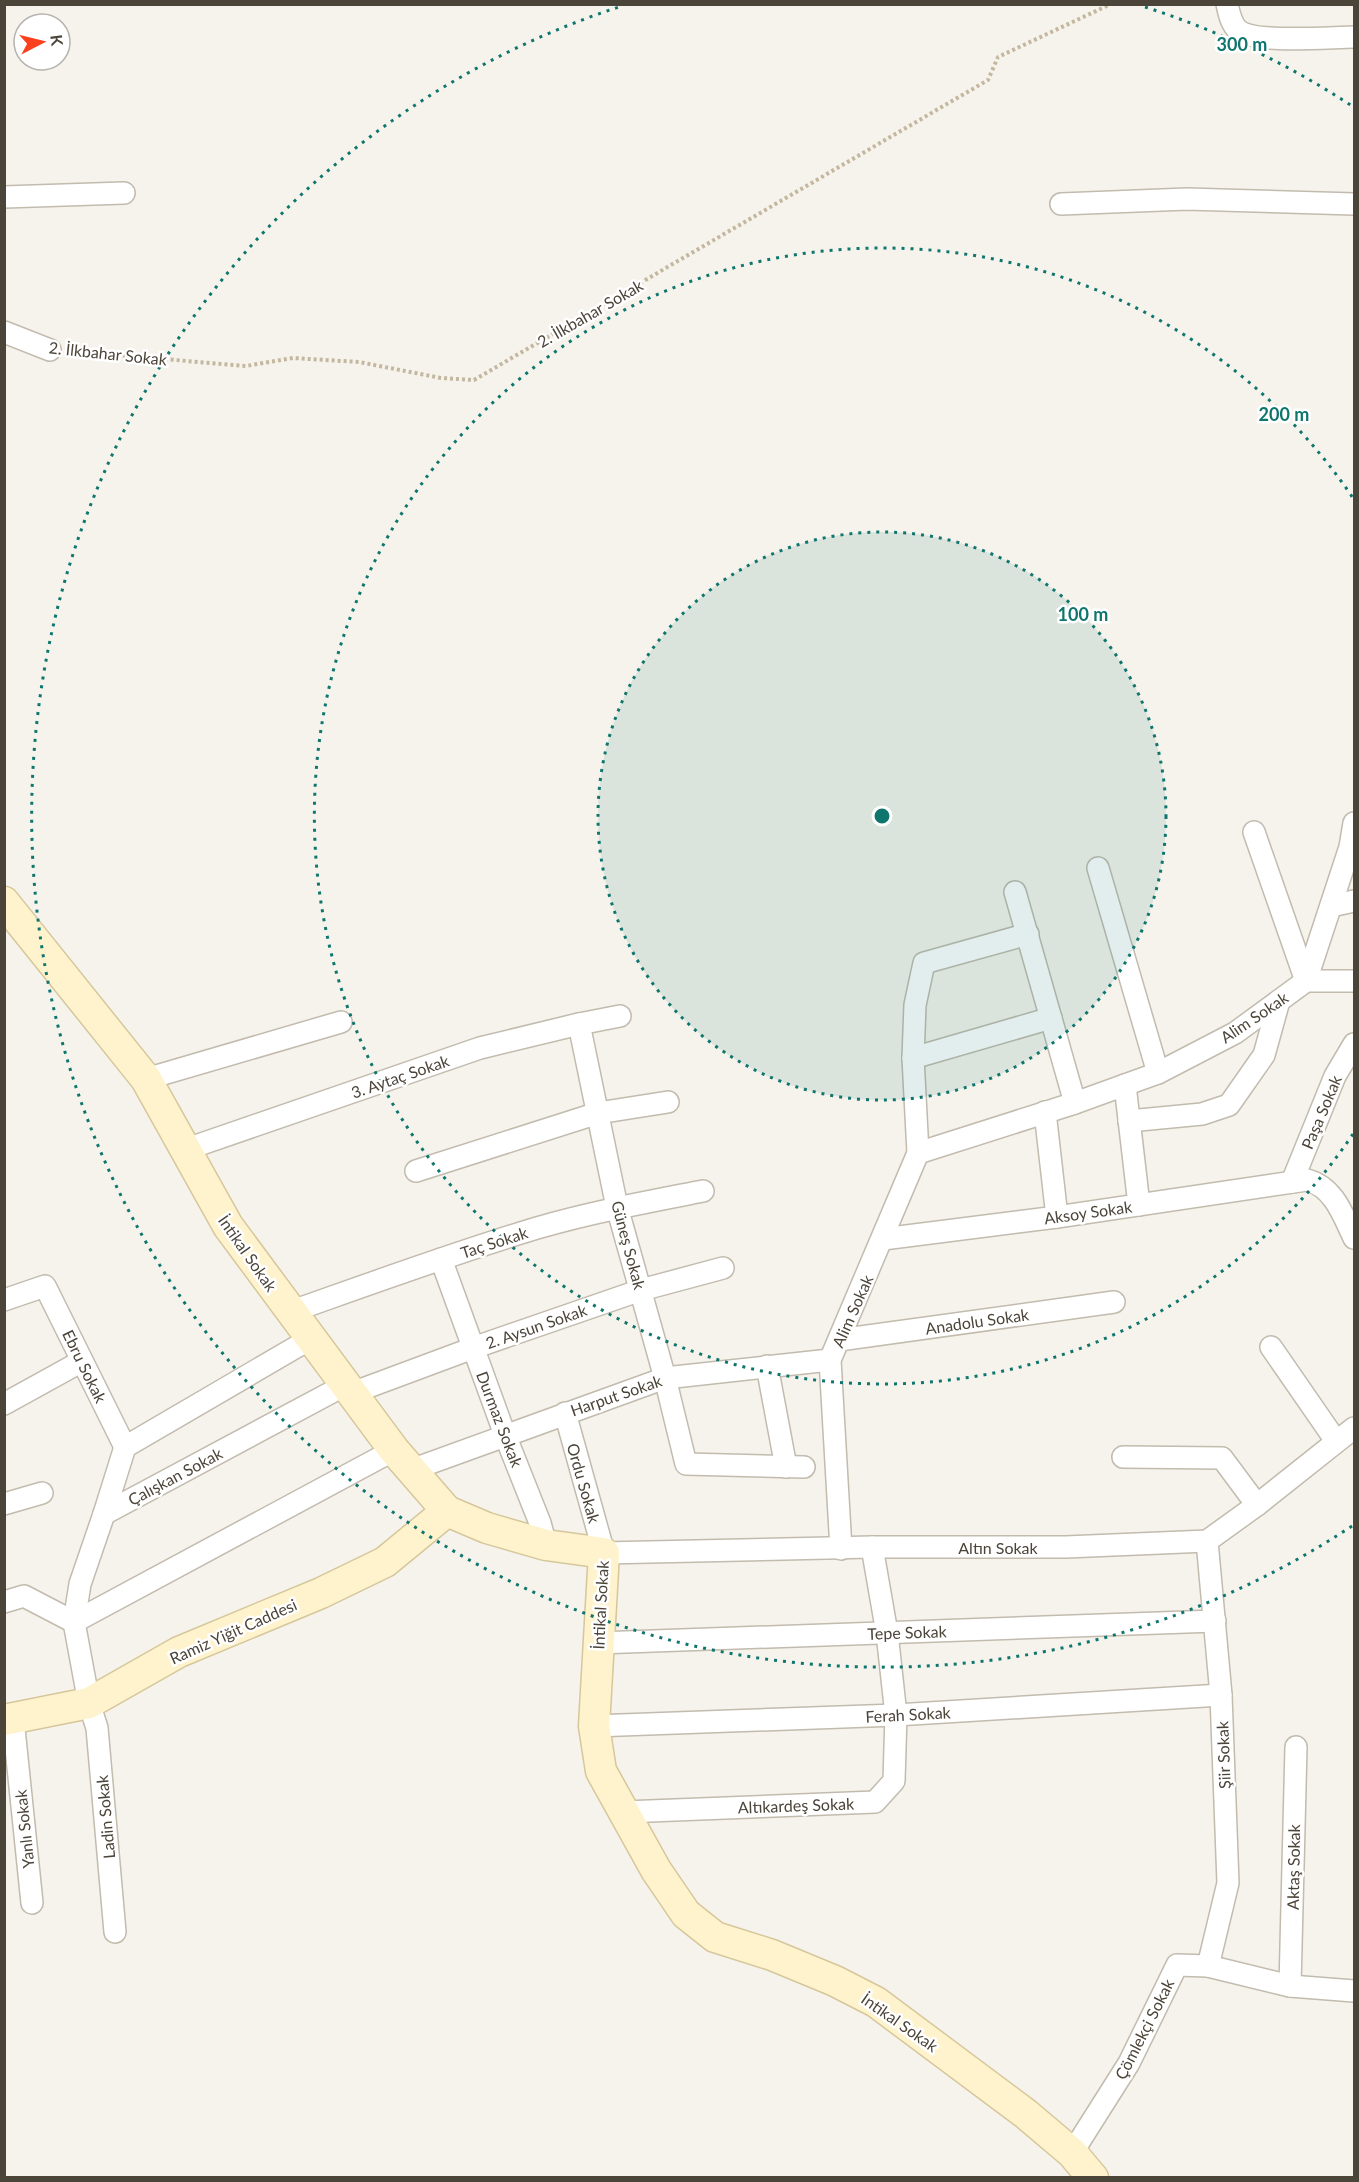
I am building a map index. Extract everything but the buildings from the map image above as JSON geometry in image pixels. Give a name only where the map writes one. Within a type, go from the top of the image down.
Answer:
[{"type":"street","points":[[1227,4],[1235,27],[1249,34],[1277,39],[1354,37]]},
{"type":"street","points":[[4,197],[124,193]]},
{"type":"street","points":[[1062,204],[1186,199],[1354,204]]},
{"type":"street","name":"2. İlkbahar Sokak","points":[[4,332],[50,350]]},
{"type":"street","points":[[1306,981],[1350,847],[1354,823]]},
{"type":"street","points":[[1254,832],[1306,981]]},
{"type":"street","points":[[1098,868],[1158,1073]]},
{"type":"street","points":[[1015,892],[1075,1103]]},
{"type":"street","points":[[1331,906],[1354,901]]},
{"type":"street","name":"İntikal Sokak","points":[[4,902],[146,1079],[228,1226],[348,1389],[403,1460],[447,1511],[487,1528],[546,1545],[604,1554],[594,1726],[601,1771],[656,1870],[686,1914],[715,1937],[772,1955],[835,1981],[876,2002],[1026,2114],[1072,2153],[1093,2178]]},
{"type":"street","name":"Alim Sokak","points":[[841,1549],[830,1360],[918,1154],[913,1058],[915,1005],[924,963],[1028,934]]},
{"type":"street","name":"Alim Sokak","points":[[918,1154],[1075,1103],[1158,1073],[1235,1033],[1306,981],[1354,981]]},
{"type":"street","points":[[1129,1120],[1202,1114],[1229,1105],[1264,1054],[1279,1001]]},
{"type":"street","name":"3. Aytaç Sokak","points":[[184,1150],[480,1048],[620,1016]]},
{"type":"street","points":[[913,1058],[1051,1018]]},
{"type":"street","points":[[146,1079],[341,1022]]},
{"type":"street","name":"Güneş Sokak","points":[[579,1024],[617,1207],[665,1377],[686,1464],[795,1467],[767,1366]]},
{"type":"street","name":"Paşa Sokak","points":[[1292,1182],[1335,1076],[1354,1044]]},
{"type":"street","points":[[1125,1085],[1139,1204]]},
{"type":"street","points":[[416,1171],[598,1113],[668,1102]]},
{"type":"street","points":[[1045,1112],[1057,1216]]},
{"type":"street","name":"Aksoy Sokak","points":[[883,1239],[1307,1180],[1318,1183],[1332,1195],[1354,1238]]},
{"type":"street","name":"Taç Sokak","points":[[290,1312],[538,1228],[617,1207],[703,1191]]},
{"type":"street","name":"Durmaz Sokak","points":[[441,1259],[505,1435],[540,1523],[546,1545]]},
{"type":"street","name":"2. Aysun Sokak","points":[[348,1389],[641,1290],[723,1268]]},
{"type":"street","name":"Ebru Sokak","points":[[4,1300],[45,1286],[125,1447]]},
{"type":"street","name":"Anadolu Sokak","points":[[839,1340],[1114,1302]]},
{"type":"street","points":[[89,1703],[74,1622],[80,1584],[125,1447],[310,1339]]},
{"type":"street","points":[[1271,1347],[1336,1441]]},
{"type":"street","name":"Harput Sokak","points":[[74,1622],[403,1460],[505,1435],[665,1377],[830,1360]]},
{"type":"street","points":[[4,1404],[82,1361]]},
{"type":"street","name":"Çalışkan Sokak","points":[[104,1514],[348,1389]]},
{"type":"street","name":"Ordu Sokak","points":[[565,1413],[604,1554]]},
{"type":"street","points":[[1207,1541],[1257,1505],[1354,1428]]},
{"type":"street","points":[[1123,1457],[1222,1458],[1257,1505]]},
{"type":"street","points":[[4,1504],[42,1492]]},
{"type":"street","name":"Ramiz Yiğit Caddesi","points":[[9,1719],[89,1703],[179,1652],[321,1593],[385,1562],[447,1511]]},
{"type":"street","name":"Altın Sokak","points":[[604,1554],[872,1547],[1066,1547],[1207,1541]]},
{"type":"street","name":"Şiir Sokak","points":[[1207,1541],[1221,1695],[1228,1882],[1208,1966]]},
{"type":"street","name":"Altıkardeş Sokak","points":[[624,1812],[875,1802],[894,1781],[896,1715],[887,1633],[872,1547]]},
{"type":"street","points":[[4,1602],[24,1596],[74,1622]]},
{"type":"street","name":"Tepe Sokak","points":[[598,1642],[1215,1621]]},
{"type":"street","name":"Ferah Sokak","points":[[594,1726],[896,1715],[1221,1695]]},
{"type":"street","name":"Ladin Sokak","points":[[89,1703],[97,1728],[115,1932]]},
{"type":"street","name":"Yanlı Sokak","points":[[9,1719],[32,1903]]},
{"type":"street","name":"Aktaş Sokak","points":[[1290,1986],[1296,1747]]},
{"type":"street","name":"Çömlekçi Sokak","points":[[1072,2153],[1129,2063],[1177,1965],[1208,1966],[1290,1986],[1354,1991]]},
{"type":"path","name":"2. İlkbahar Sokak","points":[[50,350],[246,366],[293,358],[359,362],[441,378],[474,380],[988,80],[998,57],[1111,4]]}]
